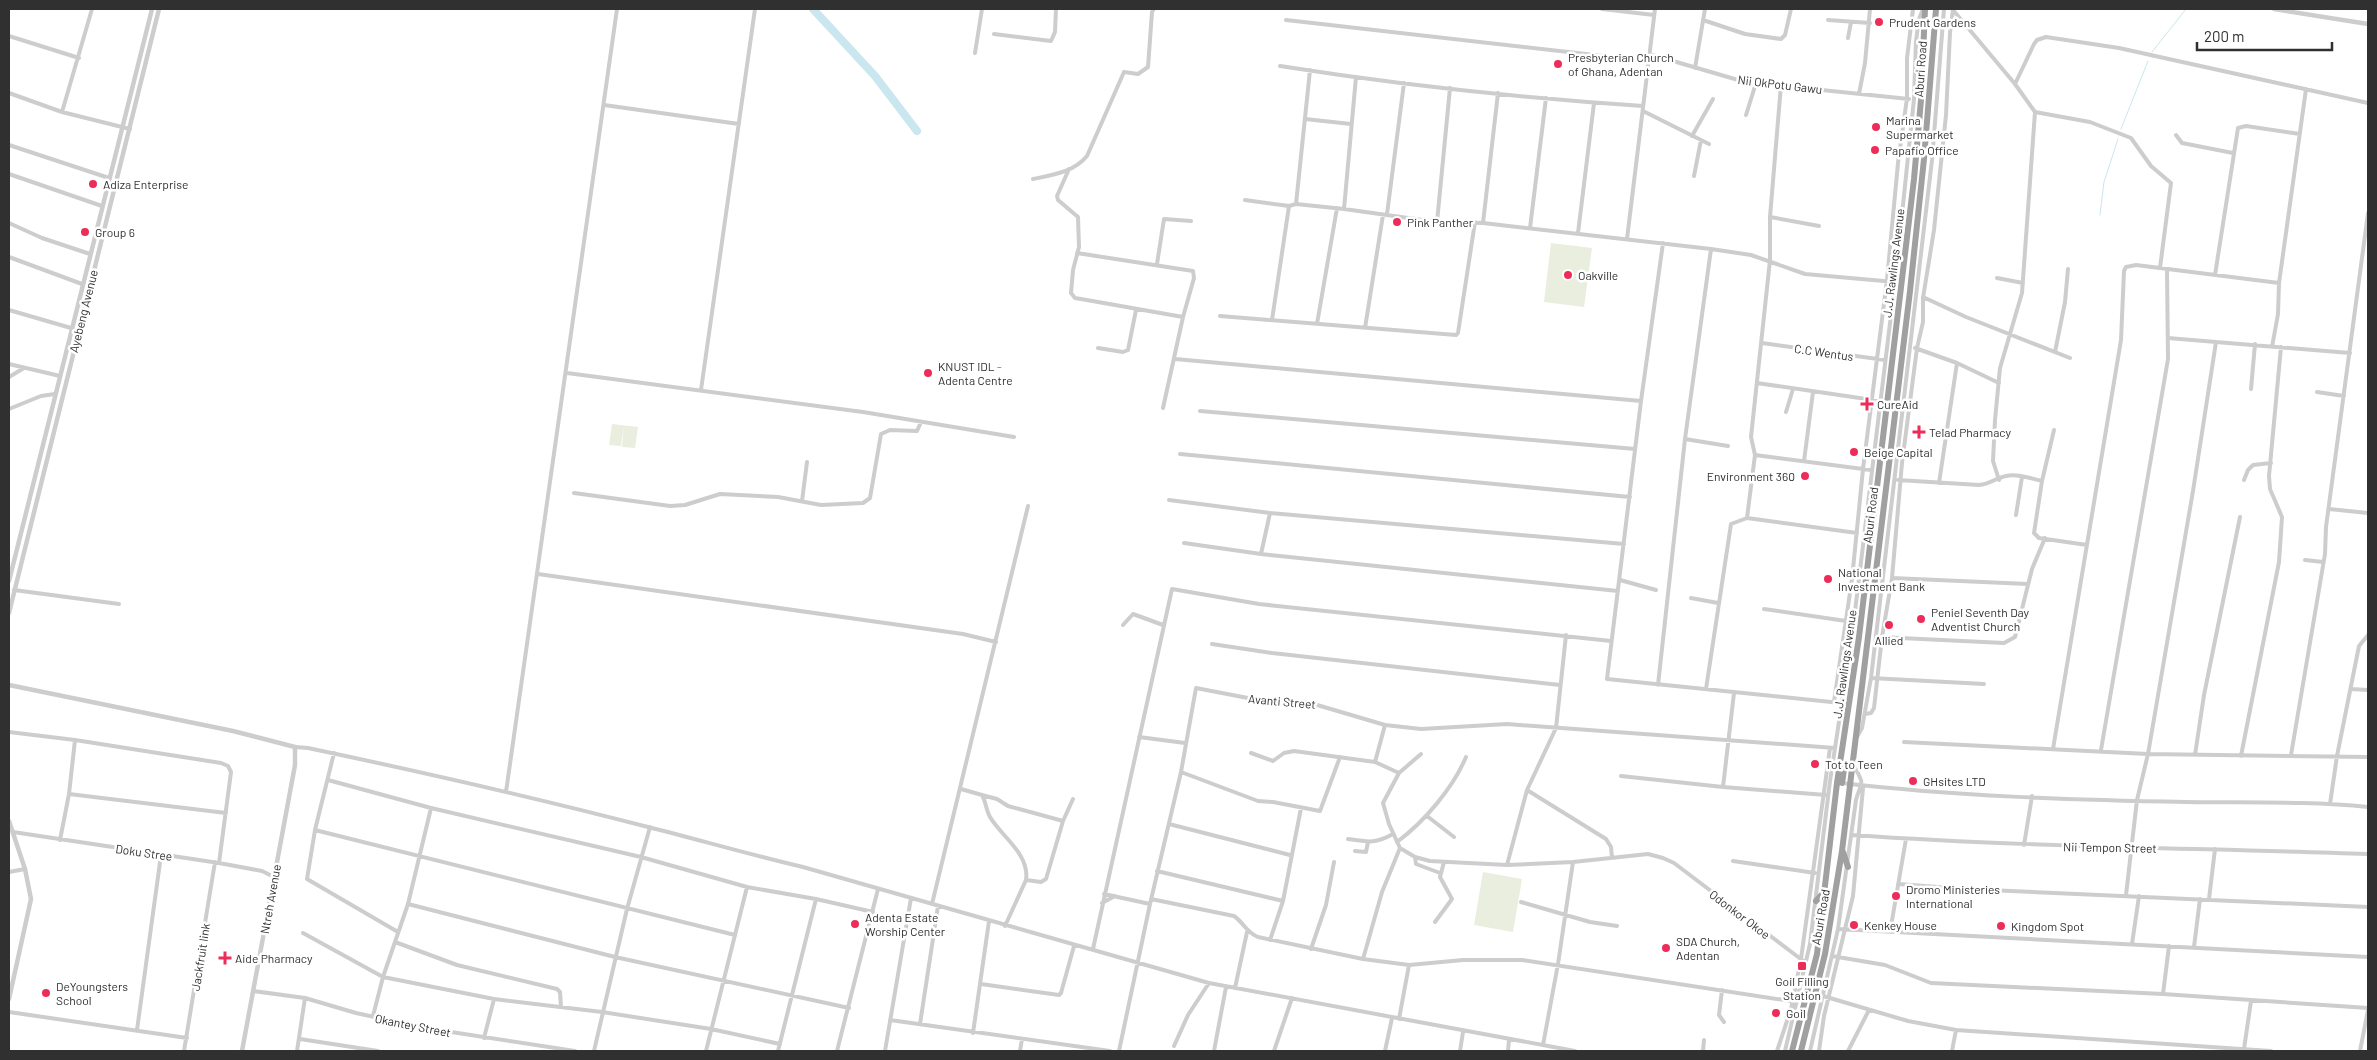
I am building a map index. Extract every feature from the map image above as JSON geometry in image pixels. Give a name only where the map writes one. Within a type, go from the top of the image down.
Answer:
[{"type":"highway","name":"J.J. Rawlings Avenue","points":[[1792,1051],[1816,954],[1859,637],[1914,179],[1921,100],[1924,9]]},
{"type":"highway","name":"Aburi Road","points":[[1802,1051],[1825,954],[1842,851],[1903,376],[1929,105],[1936,9]]},
{"type":"highway","points":[[1929,105],[1937,105]]},
{"type":"highway","points":[[1906,178],[1914,179]]},
{"type":"highway","points":[[1881,390],[1890,390]]},
{"type":"highway","points":[[1852,636],[1859,637]]},
{"type":"highway","points":[[1842,851],[1848,868]]},
{"type":"highway","points":[[1816,901],[1826,890]]},
{"type":"street","points":[[62,112],[92,9]]},
{"type":"street","name":"Ayebeng Avenue","points":[[9,578],[152,9]]},
{"type":"street","name":"Ayebeng Avenue","points":[[9,613],[159,9]]},
{"type":"street","points":[[506,792],[567,373],[617,9]]},
{"type":"street","points":[[701,390],[755,9]]},
{"type":"street","points":[[975,53],[982,9]]},
{"type":"street","points":[[994,34],[1051,41],[1055,32],[1056,9]]},
{"type":"street","points":[[1602,9],[1654,15]]},
{"type":"street","points":[[1626,239],[1655,9]]},
{"type":"street","points":[[1695,68],[1705,9]]},
{"type":"street","points":[[1703,20],[1745,34],[1781,39],[1786,35],[1791,9]]},
{"type":"street","points":[[1859,94],[1870,23],[1870,9]]},
{"type":"street","points":[[1834,702],[1846,621],[1857,533],[1862,468],[1887,280],[1898,163],[1907,98],[1907,58],[1913,9]]},
{"type":"street","points":[[1777,1051],[1792,1001],[1801,959],[1832,748],[1842,703],[1852,636],[1895,282],[1914,99],[1916,41],[1919,19],[1924,9]]},
{"type":"street","points":[[1855,741],[1862,728],[1871,678],[1903,376],[1910,347],[1917,294],[1937,105],[1944,9]]},
{"type":"street","points":[[1953,9],[2016,84],[2035,112],[2020,304],[2000,368],[1993,460],[1999,480]]},
{"type":"street","points":[[1865,714],[1871,713],[1874,708],[1879,679],[1882,637],[1892,578],[1900,480],[1917,348],[1923,322],[1923,298],[1934,223],[1953,9]]},
{"type":"street","points":[[2274,9],[2368,24]]},
{"type":"street","points":[[1034,179],[1069,169],[1080,164],[1087,156],[1124,72],[1138,74],[1148,67],[1153,10]]},
{"type":"street","points":[[1286,20],[1648,61]]},
{"type":"street","points":[[1828,20],[1870,23]]},
{"type":"street","points":[[1848,38],[1851,22]]},
{"type":"street","points":[[9,36],[79,58]]},
{"type":"street","points":[[2016,84],[2034,44],[2037,40],[2046,37],[2119,48],[2368,103]]},
{"type":"street","name":"Nii OkPotu Gawu","points":[[1649,54],[1756,83],[1914,99]]},
{"type":"street","points":[[1280,66],[1450,88],[1643,108],[1709,144]]},
{"type":"street","points":[[1296,204],[1310,70]]},
{"type":"street","points":[[1344,209],[1356,77]]},
{"type":"street","points":[[1365,328],[1385,214],[1404,82]]},
{"type":"street","points":[[1746,115],[1756,83]]},
{"type":"street","points":[[1747,518],[1755,455],[1751,437],[1770,260],[1770,218],[1781,85]]},
{"type":"street","points":[[1437,222],[1450,88]]},
{"type":"street","points":[[2272,347],[2278,314],[2279,283],[2306,89]]},
{"type":"street","points":[[9,93],[62,112],[130,129]]},
{"type":"street","points":[[1483,222],[1498,93]]},
{"type":"street","points":[[1530,228],[1546,98]]},
{"type":"street","points":[[1692,136],[1713,100]]},
{"type":"street","points":[[1578,233],[1594,103]]},
{"type":"street","points":[[604,105],[739,124]]},
{"type":"street","points":[[2035,112],[2090,122],[2131,138],[2151,166],[2169,179],[2171,183],[2160,268]]},
{"type":"street","points":[[1305,119],[1351,124]]},
{"type":"street","points":[[2215,275],[2238,128],[2241,126],[2300,134]]},
{"type":"street","points":[[2176,135],[2182,143],[2233,153]]},
{"type":"street","points":[[1694,176],[1701,140]]},
{"type":"street","points":[[9,145],[109,178]]},
{"type":"street","points":[[1069,169],[1057,196],[1058,200],[1078,218],[1077,253],[1071,293],[1075,298],[1183,317]]},
{"type":"street","points":[[9,174],[102,206]]},
{"type":"street","points":[[1245,200],[1289,206],[1296,204],[1337,208],[1437,222],[1483,222],[1712,249],[1770,260],[1807,274],[1895,282]]},
{"type":"street","points":[[1272,320],[1289,206]]},
{"type":"street","points":[[1316,324],[1337,208]]},
{"type":"street","points":[[2291,755],[2323,562],[2368,213]]},
{"type":"street","points":[[1770,218],[1819,226]]},
{"type":"street","points":[[1157,264],[1164,219],[1191,221]]},
{"type":"street","points":[[1220,316],[1456,335],[1458,333],[1475,222]]},
{"type":"street","points":[[9,223],[42,238],[90,254]]},
{"type":"street","points":[[1662,243],[1611,641],[1608,679],[1842,703]]},
{"type":"street","points":[[1658,685],[1684,439],[1712,249]]},
{"type":"street","points":[[1077,253],[1193,271],[1194,278],[1183,317],[1163,408]]},
{"type":"street","points":[[9,257],[82,284]]},
{"type":"street","points":[[2053,749],[2121,340],[2124,271],[2126,267],[2131,265],[2279,283]]},
{"type":"street","points":[[2055,352],[2064,310],[2068,269]]},
{"type":"street","points":[[2101,750],[2168,358],[2167,269]]},
{"type":"street","points":[[2361,269],[2368,270]]},
{"type":"street","points":[[1998,278],[2023,282]]},
{"type":"street","points":[[1917,294],[2009,335],[2070,358]]},
{"type":"street","points":[[9,310],[71,328]]},
{"type":"street","points":[[1098,348],[1123,352],[1128,350],[1136,310]]},
{"type":"street","points":[[2168,338],[2350,353]]},
{"type":"street","points":[[2126,895],[2130,847],[2137,800],[2148,754],[2193,491],[2216,342]]},
{"type":"street","name":"C.C Wentus","points":[[1762,343],[1885,360]]},
{"type":"street","points":[[2251,389],[2255,344]]},
{"type":"street","points":[[1910,347],[1957,363],[1999,383]]},
{"type":"street","points":[[2241,756],[2279,562],[2282,517],[2270,489],[2281,347]]},
{"type":"street","points":[[1175,359],[1641,401]]},
{"type":"street","points":[[1939,483],[1957,363]]},
{"type":"street","points":[[9,364],[60,376]]},
{"type":"street","points":[[9,377],[24,368]]},
{"type":"street","points":[[567,373],[701,390],[1014,437]]},
{"type":"street","points":[[1757,383],[1880,401]]},
{"type":"street","points":[[1786,412],[1792,389]]},
{"type":"street","points":[[1804,461],[1813,392]]},
{"type":"street","points":[[2317,392],[2344,396]]},
{"type":"street","points":[[9,409],[42,396],[55,394]]},
{"type":"street","points":[[1200,411],[1636,449]]},
{"type":"street","points":[[574,493],[670,506],[686,505],[720,494],[762,496],[821,505],[863,503],[870,498],[881,434],[890,430],[916,431],[921,422]]},
{"type":"street","points":[[2054,430],[2042,481],[2034,530],[2036,537],[2087,545]]},
{"type":"street","points":[[1684,439],[1728,446]]},
{"type":"street","points":[[1180,454],[1630,497]]},
{"type":"street","points":[[1755,455],[1871,470]]},
{"type":"street","points":[[802,501],[807,462]]},
{"type":"street","points":[[2244,480],[2248,470],[2253,465],[2271,463]]},
{"type":"street","points":[[1893,479],[1979,485],[1999,480],[2005,476],[2042,481]]},
{"type":"street","points":[[2016,514],[2022,477]]},
{"type":"street","points":[[1169,500],[1270,513],[1624,544]]},
{"type":"street","points":[[932,904],[1028,506]]},
{"type":"street","points":[[2329,509],[2368,513]]},
{"type":"street","points":[[1261,554],[1270,513]]},
{"type":"street","points":[[2195,755],[2204,694],[2240,517]]},
{"type":"street","points":[[1706,688],[1730,528],[1734,522],[1747,518],[1864,534]]},
{"type":"street","points":[[1887,531],[1896,532]]},
{"type":"street","points":[[1875,637],[2011,641],[2015,637],[2023,614],[2028,584],[2045,538]]},
{"type":"street","points":[[1184,543],[1261,554],[1618,591]]},
{"type":"street","points":[[2305,560],[2323,562]]},
{"type":"street","points":[[1853,564],[1860,565]]},
{"type":"street","points":[[538,574],[963,634],[996,642]]},
{"type":"street","points":[[1892,578],[2028,584]]},
{"type":"street","points":[[1620,580],[1656,590]]},
{"type":"street","points":[[1094,949],[1102,903],[1171,590],[1174,588],[1259,604],[1611,641]]},
{"type":"street","points":[[14,590],[119,604]]},
{"type":"street","points":[[1691,598],[1718,603]]},
{"type":"street","points":[[1764,609],[1846,621]]},
{"type":"street","points":[[1122,625],[1133,614],[1164,625]]},
{"type":"street","points":[[1507,865],[1527,790],[1556,728],[1566,635]]},
{"type":"street","points":[[2330,804],[2337,756],[2359,646],[2368,635]]},
{"type":"street","points":[[1212,644],[1272,653],[1560,685]]},
{"type":"street","points":[[1871,678],[1984,684]]},
{"type":"street","points":[[9,686],[233,730],[295,747],[506,792],[650,827],[1226,987],[1292,998],[1463,1032],[1575,1051]]},
{"type":"street","name":"Avanti Street","points":[[1119,1051],[1137,963],[1181,772],[1194,691],[1199,688],[1244,698],[1307,702],[1386,725],[1434,729],[1507,724],[1832,748]]},
{"type":"street","points":[[2351,689],[2368,690]]},
{"type":"street","points":[[1723,787],[1734,693]]},
{"type":"street","points":[[1375,762],[1386,725]]},
{"type":"street","points":[[9,732],[75,740],[69,794],[60,840]]},
{"type":"street","points":[[1139,737],[1185,743]]},
{"type":"street","name":"Jackfruit link","points":[[75,740],[221,762],[228,766],[231,772],[226,813],[184,1051]]},
{"type":"street","points":[[1904,742],[2101,750],[2148,754],[2368,757]]},
{"type":"street","name":"Ntreh Avenue","points":[[242,1051],[295,765],[295,747]]},
{"type":"street","points":[[1251,753],[1273,761],[1284,753],[1294,751],[1340,757],[1375,762],[1399,773]]},
{"type":"street","points":[[334,754],[315,830],[307,879],[398,932]]},
{"type":"street","points":[[1421,754],[1399,773],[1383,803],[1393,834],[1400,848],[1415,856],[1416,864],[1440,873],[1452,899],[1435,922]]},
{"type":"street","points":[[1181,772],[1258,801],[1320,811],[1340,757]]},
{"type":"street","points":[[1397,842],[1412,831],[1427,816],[1460,771],[1466,757]]},
{"type":"street","points":[[1819,1051],[1829,997],[1840,958],[1853,896],[1862,779],[1852,763]]},
{"type":"street","points":[[1622,776],[1723,787],[1826,795]]},
{"type":"street","points":[[328,780],[431,808],[641,857],[747,887],[816,899],[873,912]]},
{"type":"street","points":[[1840,783],[1931,792],[2137,800],[2330,804],[2368,807]]},
{"type":"street","points":[[1810,1051],[1838,929],[1856,800],[1862,786]]},
{"type":"street","points":[[961,789],[997,799],[1008,806],[1063,821]]},
{"type":"street","points":[[1527,790],[1606,839],[1611,847],[1612,858]]},
{"type":"street","points":[[69,794],[226,813]]},
{"type":"street","points":[[982,795],[990,817],[1007,837],[1027,872],[1026,880],[1005,926]]},
{"type":"street","points":[[1785,1051],[1798,1002],[1816,901],[1826,795]]},
{"type":"street","points":[[2024,845],[2032,796]]},
{"type":"street","points":[[1026,880],[1042,882],[1046,879],[1063,821],[1073,799]]},
{"type":"street","points":[[373,1016],[383,977],[408,904],[431,808]]},
{"type":"street","points":[[1270,940],[1283,901],[1300,808]]},
{"type":"street","points":[[1427,816],[1454,837]]},
{"type":"street","points":[[9,822],[25,869],[29,885],[30,906],[9,1000]]},
{"type":"street","points":[[1170,824],[1290,855]]},
{"type":"street","points":[[594,1051],[615,957],[650,827]]},
{"type":"street","points":[[315,830],[627,910],[735,935]]},
{"type":"street","name":"Doku Stree","points":[[13,832],[217,863],[262,871],[274,877]]},
{"type":"street","points":[[1348,839],[1379,842],[1393,834]]},
{"type":"street","name":"Nii Tempon Street","points":[[1852,835],[2024,845],[2368,854]]},
{"type":"street","points":[[1890,932],[1906,838]]},
{"type":"street","points":[[1355,851],[1366,852],[1368,842]]},
{"type":"street","points":[[1363,959],[1382,892],[1400,848]]},
{"type":"street","points":[[2209,899],[2215,849]]},
{"type":"street","name":"Odonkor Okoe","points":[[1415,856],[1444,862],[1507,865],[1573,862],[1648,854],[1663,858],[1674,863],[1806,963]]},
{"type":"street","points":[[137,1030],[161,855]]},
{"type":"street","points":[[1734,861],[1820,874]]},
{"type":"street","points":[[1311,949],[1326,905],[1334,862]]},
{"type":"street","points":[[1440,873],[1444,862]]},
{"type":"street","points":[[1542,1045],[1558,964],[1573,862]]},
{"type":"street","points":[[9,872],[25,869]]},
{"type":"street","points":[[1158,871],[1283,901]]},
{"type":"street","points":[[1898,884],[1965,889],[2368,906]]},
{"type":"street","points":[[706,1051],[747,887]]},
{"type":"street","points":[[837,1051],[878,889]]},
{"type":"street","points":[[1104,894],[1234,916],[1240,920],[1247,932],[1270,940],[1363,959],[1409,965],[1489,959],[1558,964],[1798,1002]]},
{"type":"street","points":[[1102,903],[1115,896]]},
{"type":"street","points":[[2132,944],[2139,896]]},
{"type":"street","points":[[885,1051],[910,898]]},
{"type":"street","points":[[2194,947],[2200,898]]},
{"type":"street","points":[[778,1051],[816,899]]},
{"type":"street","points":[[1521,902],[1617,926]]},
{"type":"street","points":[[408,904],[615,957],[849,1008]]},
{"type":"street","points":[[920,1024],[938,906]]},
{"type":"street","points":[[973,1033],[989,921]]},
{"type":"street","points":[[1838,929],[2368,956]]},
{"type":"street","points":[[1235,988],[1247,932]]},
{"type":"street","points":[[303,933],[383,977],[494,999],[602,1012],[711,1029],[780,1044]]},
{"type":"street","points":[[395,942],[457,965],[557,989],[560,992],[560,1007]]},
{"type":"street","points":[[981,984],[1058,995],[1061,993],[1074,946]]},
{"type":"street","points":[[2163,994],[2168,946]]},
{"type":"street","points":[[1832,956],[1884,965],[1931,983],[2163,994],[2368,1009],[2360,1051]]},
{"type":"street","points":[[1400,1020],[1409,965]]},
{"type":"street","points":[[1174,1046],[1188,1015],[1209,983]]},
{"type":"street","points":[[1214,1051],[1226,987]]},
{"type":"street","points":[[1722,990],[1719,1015],[1724,1022]]},
{"type":"street","name":"Okantey Street","points":[[253,991],[305,998],[356,1014],[425,1028],[574,1051]]},
{"type":"street","points":[[1822,996],[1908,1021],[1956,1030],[2271,1051]]},
{"type":"street","points":[[298,1051],[305,998]]},
{"type":"street","points":[[1274,1051],[1292,998]]},
{"type":"street","points":[[484,1038],[494,999]]},
{"type":"street","points":[[2244,1049],[2251,1001]]},
{"type":"street","points":[[1848,1051],[1869,1010]]},
{"type":"street","points":[[9,1012],[186,1038]]},
{"type":"street","points":[[1386,1051],[1392,1018]]},
{"type":"street","points":[[890,1020],[1110,1051]]},
{"type":"street","points":[[1952,1051],[1956,1030]]},
{"type":"street","points":[[1460,1051],[1463,1032]]},
{"type":"street","points":[[300,1039],[378,1051]]},
{"type":"street","points":[[1020,1051],[1022,1039]]},
{"type":"street","points":[[1508,1051],[1509,1040]]},
{"type":"street","points":[[1703,1051],[1704,1040]]},
{"type":"street","points":[[1069,1045],[1069,1051]]},
{"type":"green space","name":"Oakville","points":[[1551,243],[1592,248],[1584,307],[1544,302]]},
{"type":"green space","points":[[612,424],[638,427],[635,448],[622,447],[624,426],[621,446],[609,445]]},
{"type":"green space","points":[[1483,872],[1522,879],[1513,932],[1474,925]]},
{"type":"waterway","points":[[813,9],[875,76],[917,131]]},
{"type":"waterway","points":[[2152,52],[2186,9]]},
{"type":"waterway","points":[[2121,129],[2148,61]]},
{"type":"waterway","points":[[2100,215],[2104,182],[2118,139]]},
{"type":"place","name":"Prudent Gardens","points":[[1879,22]]},
{"type":"place","name":"Presbyterian Church of Ghana, Adentan","points":[[1558,64]]},
{"type":"place","name":"Marina Supermarket","points":[[1876,127]]},
{"type":"place","name":"Papafio Office","points":[[1875,150]]},
{"type":"place","name":"Adiza Enterprise","points":[[93,184]]},
{"type":"place","name":"Pink Panther","points":[[1397,222]]},
{"type":"place","name":"Group 6","points":[[85,232]]},
{"type":"place","name":"Oakville","points":[[1568,275]]},
{"type":"place","name":"KNUST IDL - Adenta Centre","points":[[928,373]]},
{"type":"place","name":"CureAid","points":[[1867,404]]},
{"type":"place","name":"Telad Pharmacy","points":[[1919,432]]},
{"type":"place","name":"Beige Capital","points":[[1854,452]]},
{"type":"place","name":"Environment 360","points":[[1805,476]]},
{"type":"place","name":"National Investment Bank","points":[[1828,579]]},
{"type":"place","name":"Peniel Seventh Day Adventist Church","points":[[1921,619]]},
{"type":"place","name":"Allied","points":[[1889,625]]},
{"type":"place","name":"Tot to Teen","points":[[1815,764]]},
{"type":"place","name":"GHsites LTD","points":[[1913,781]]},
{"type":"place","name":"Dromo Ministeries International","points":[[1896,896]]},
{"type":"place","name":"Adenta Estate Worship Center","points":[[855,924]]},
{"type":"place","name":"Kenkey House","points":[[1854,925]]},
{"type":"place","name":"Kingdom Spot","points":[[2001,926]]},
{"type":"place","name":"SDA Church, Adentan","points":[[1666,948]]},
{"type":"place","name":"Aide Pharmacy","points":[[225,958]]},
{"type":"place","name":"Goil Filling Station","points":[[1802,966]]},
{"type":"place","name":"DeYoungsters School","points":[[46,993]]},
{"type":"place","name":"Goil","points":[[1776,1013]]}]
